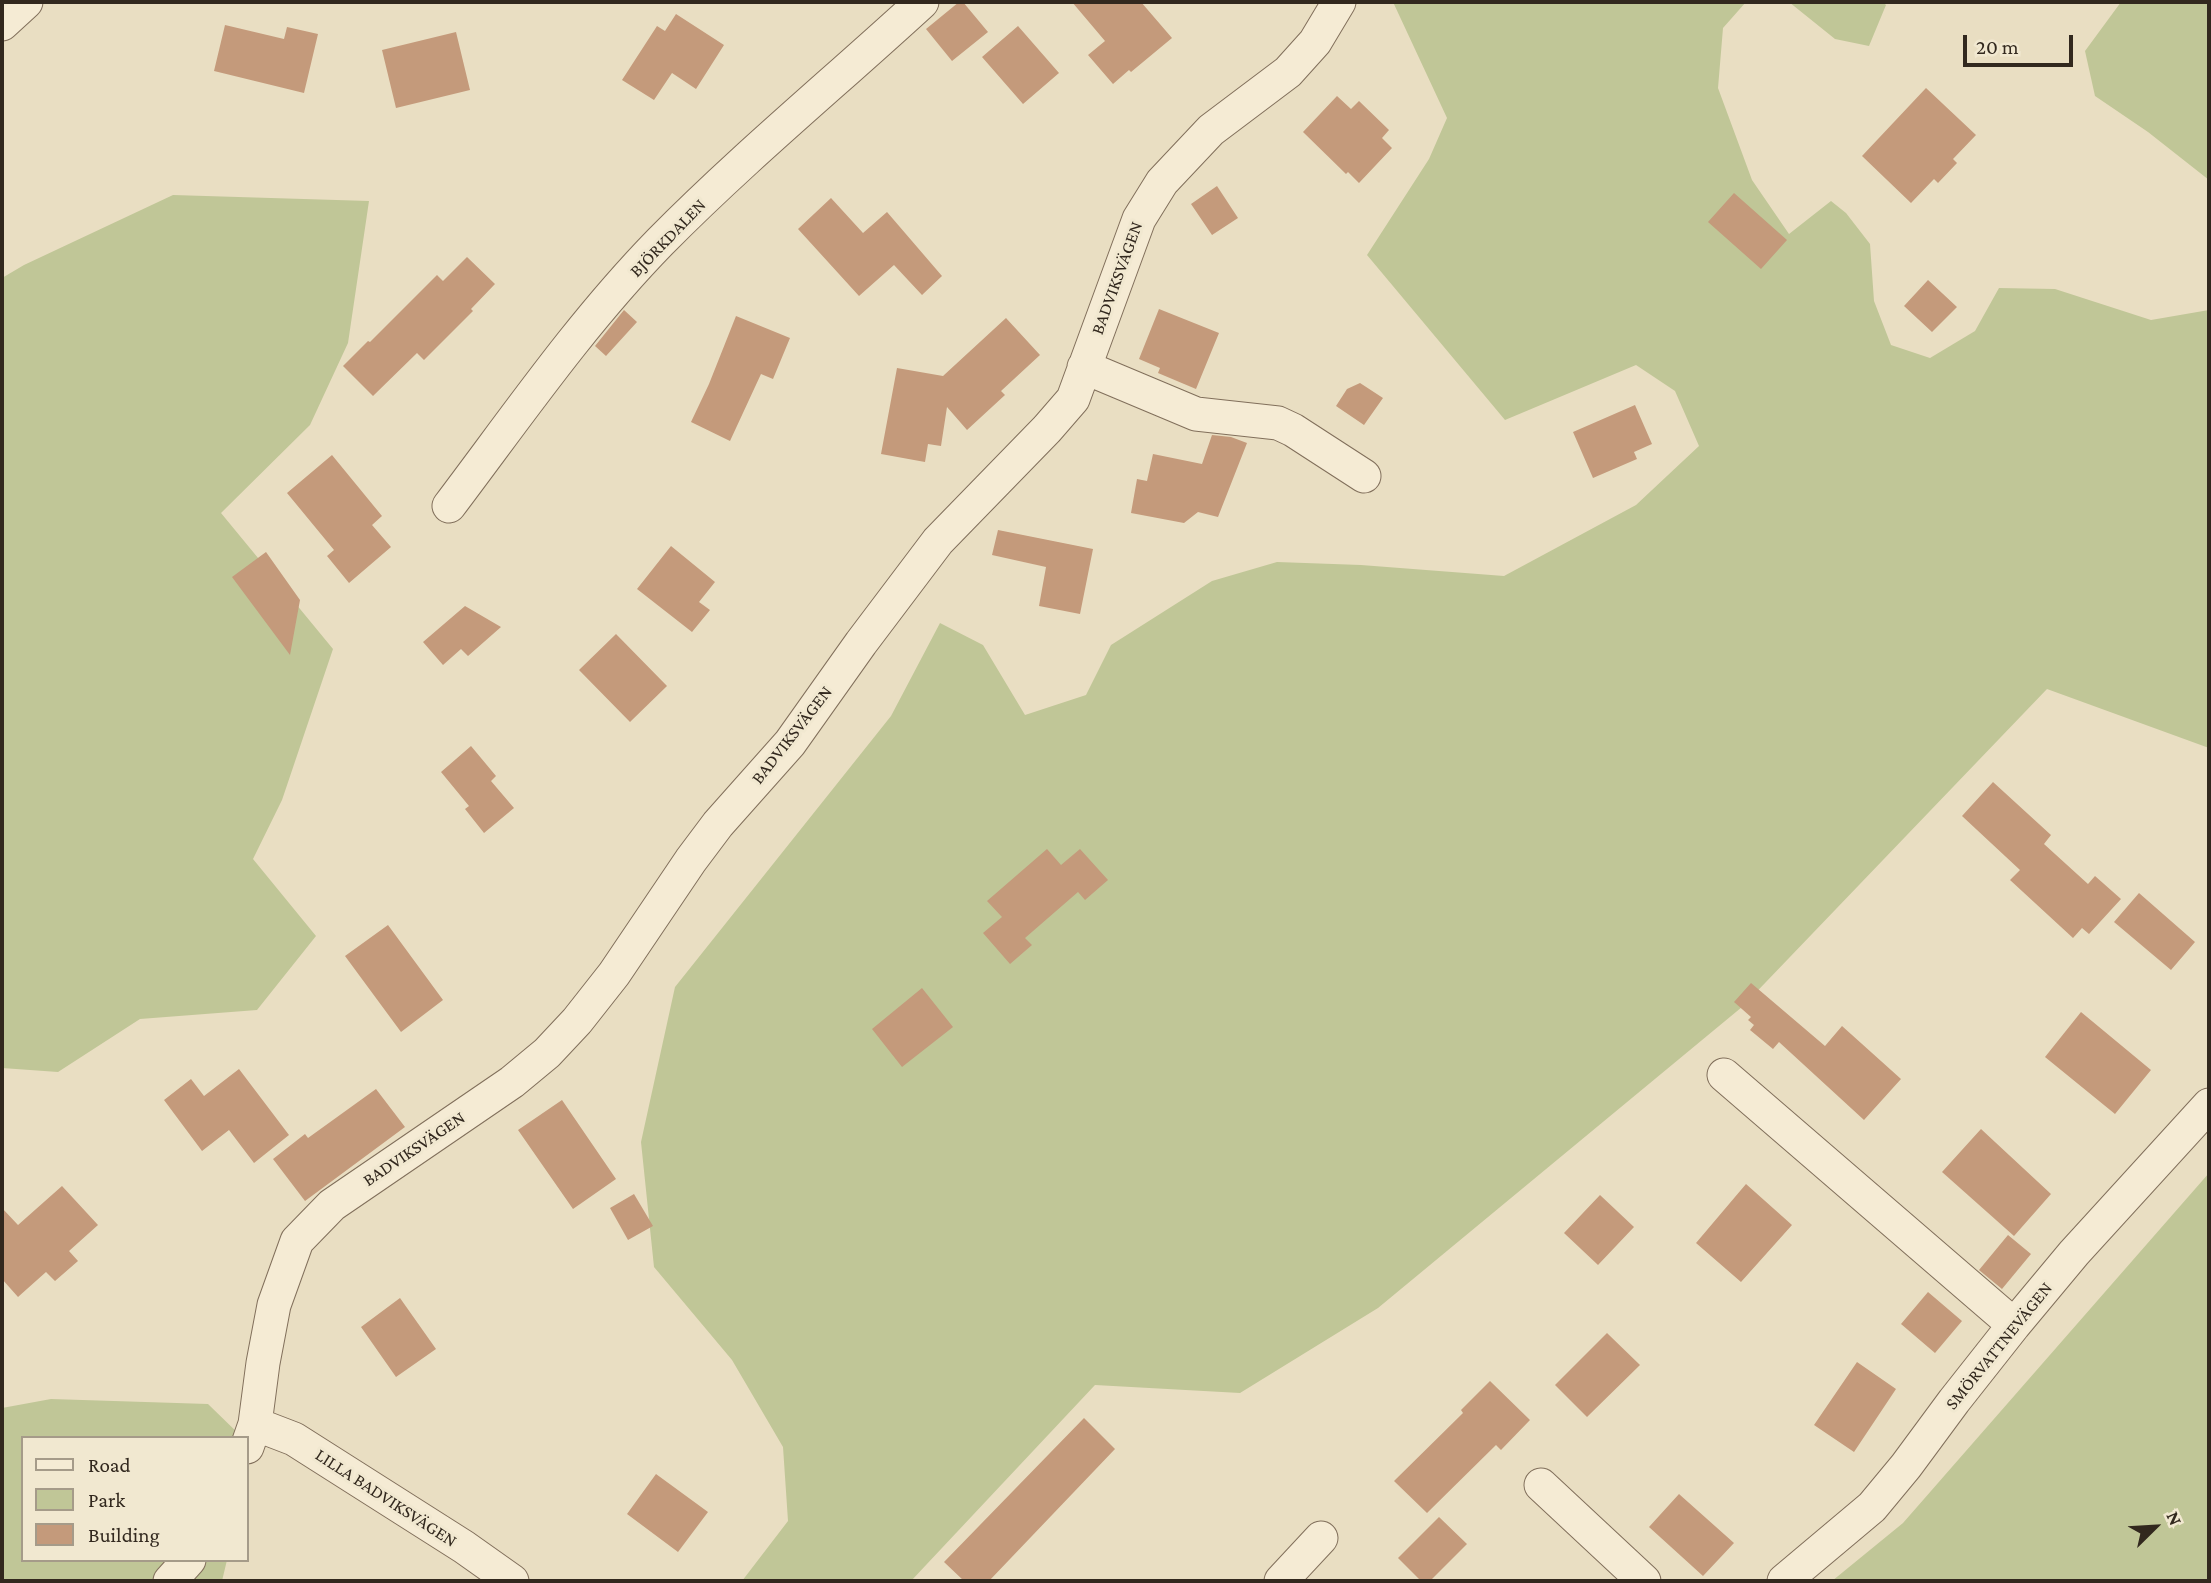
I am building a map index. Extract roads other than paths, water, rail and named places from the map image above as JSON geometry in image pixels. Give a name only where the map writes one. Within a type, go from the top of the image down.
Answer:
[{"type":"street","points":[[2,24],[26,2]]},
{"type":"street","name":"BJÖRKDALEN","points":[[449,506],[578,333],[660,243],[770,137],[922,2]]},
{"type":"street","name":"BADVIKSVÄGEN","points":[[251,1436],[274,1305],[297,1241],[332,1205],[512,1082],[547,1053],[578,1021],[614,974],[718,824],[790,743],[938,541],[1073,399],[1139,219],[1162,182],[1211,130],[1288,72],[1315,42],[1339,2]]},
{"type":"street","points":[[1084,367],[1196,414],[1259,419],[1278,424],[1293,430],[1364,476]]},
{"type":"street","points":[[1724,1074],[2014,1325]]},
{"type":"street","name":"SMÖRVATTNEVÄGEN","points":[[1784,1581],[1872,1507],[2014,1325],[2074,1253],[2209,1105]]},
{"type":"street","name":"LILLA BADVIKSVÄGEN","points":[[251,1436],[294,1438],[512,1581]]},
{"type":"street","points":[[1541,1485],[1644,1581]]},
{"type":"street","points":[[1281,1581],[1321,1538]]},
{"type":"street","points":[[170,1581],[187,1562]]}]
